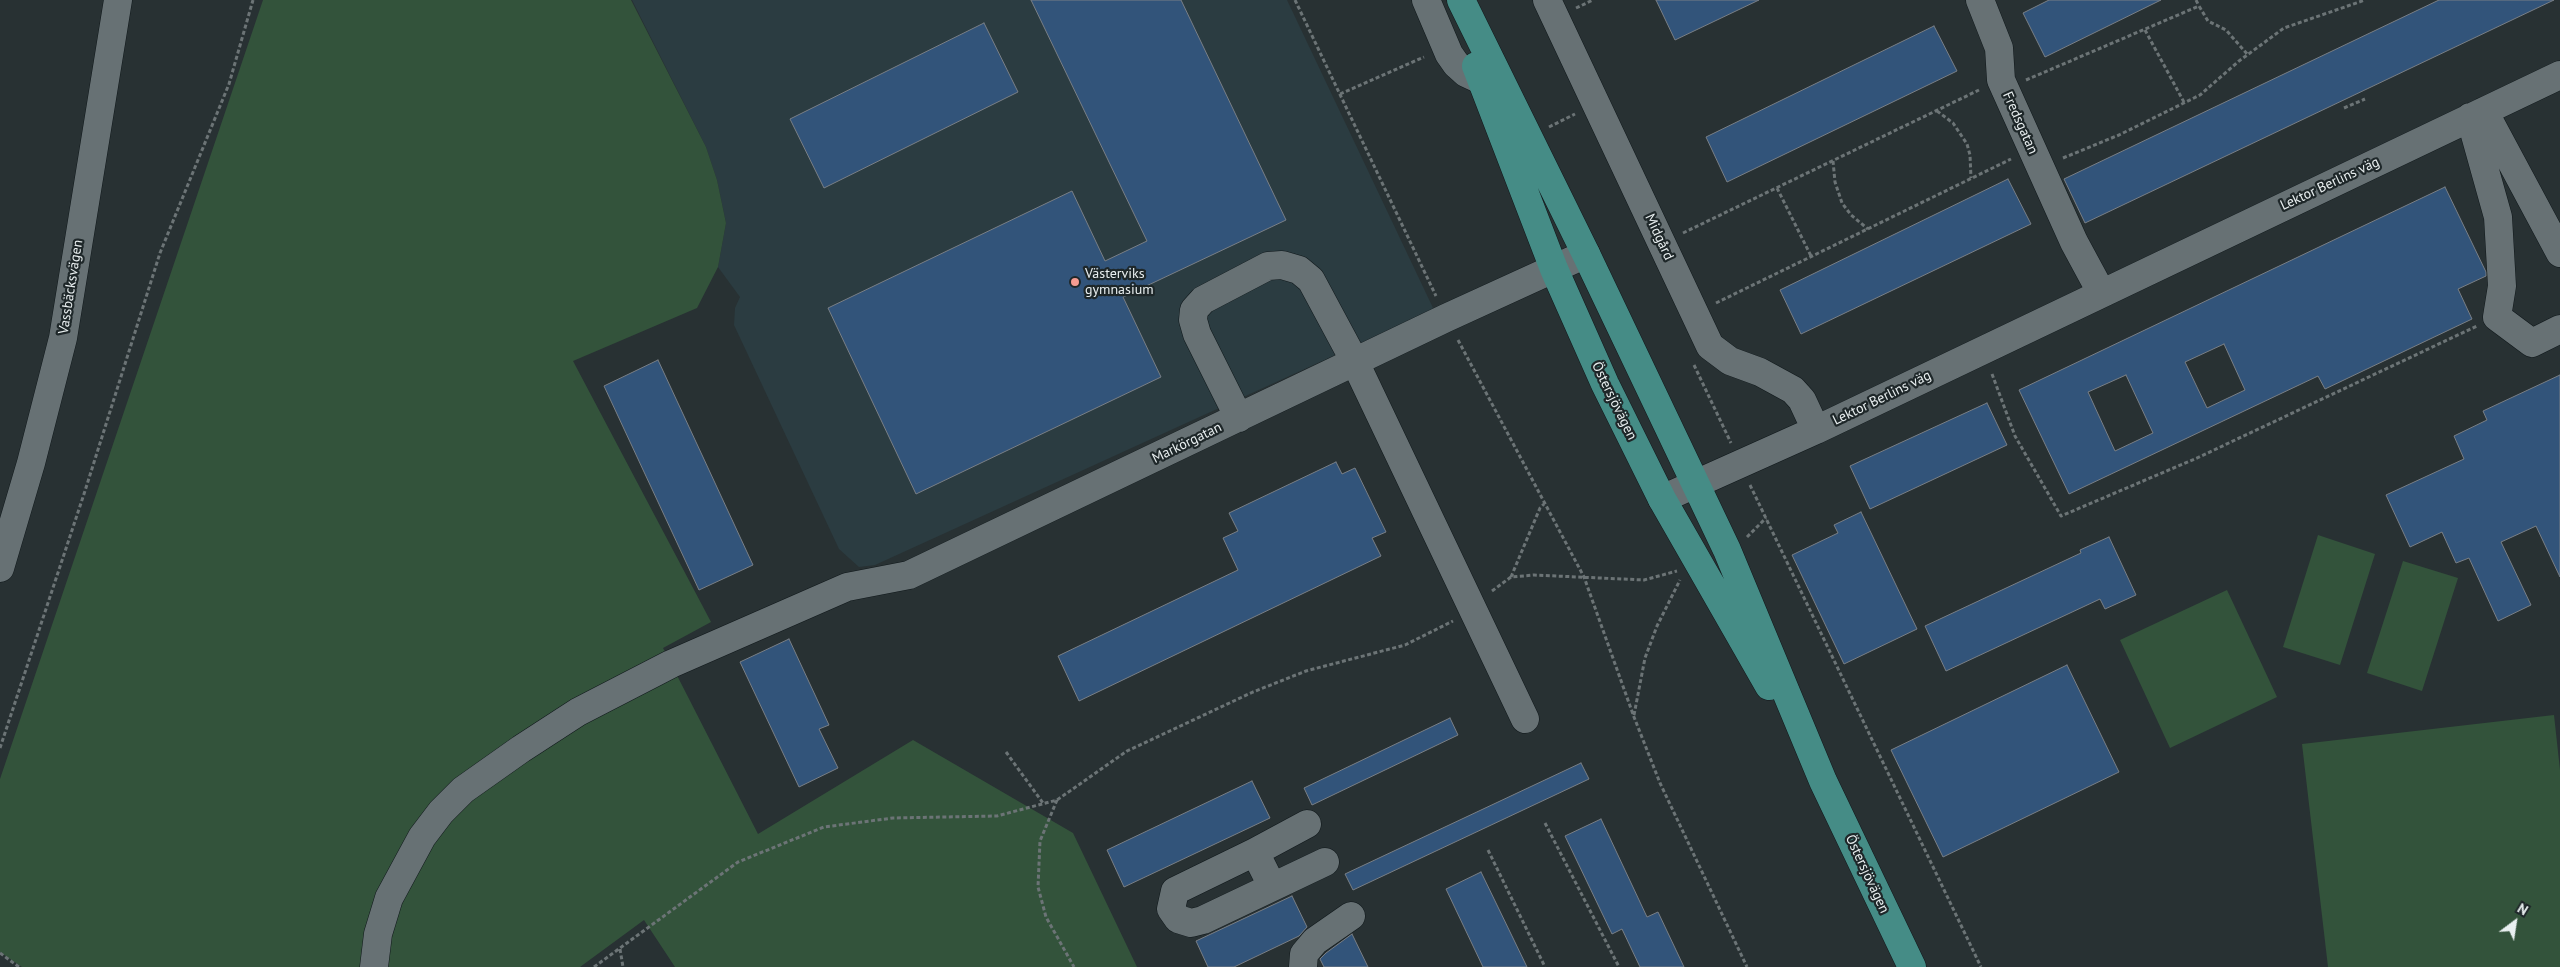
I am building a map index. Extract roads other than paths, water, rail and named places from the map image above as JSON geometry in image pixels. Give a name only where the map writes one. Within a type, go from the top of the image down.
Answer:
[{"type":"main road","name":"Östersjövägen","points":[[1450,0],[1554,269],[1605,384],[1662,499],[1692,566],[1823,780]]},
{"type":"main road","name":"Östersjövägen","points":[[1461,0],[1586,254],[1727,550],[1823,780],[1912,967]]},
{"type":"street","name":"Vassbäcksvägen","points":[[0,568],[31,463],[62,338],[118,0]]},
{"type":"street","points":[[1426,0],[1452,59],[1466,73],[1481,80]]},
{"type":"street","name":"Midgård","points":[[1547,0],[1710,346],[1730,361],[1760,372],[1793,390],[1802,400],[1816,430]]},
{"type":"street","name":"Fredsgatan","points":[[1980,0],[1998,48],[2002,83],[2074,242],[2101,292]]},
{"type":"street","name":"Lektor Berlins väg","points":[[1662,499],[1816,430],[2101,292],[2560,75]]},
{"type":"street","points":[[2477,114],[2560,253]]},
{"type":"street","points":[[2477,114],[2498,217],[2502,286],[2497,316],[2532,343],[2560,329]]},
{"type":"street","name":"Markörgatan","points":[[374,967],[378,934],[389,898],[422,837],[442,812],[463,790],[578,712],[671,664],[847,587],[909,575],[1446,318],[1586,254]]},
{"type":"street","points":[[1239,418],[1196,334],[1193,320],[1194,310],[1203,300],[1268,266],[1282,265],[1300,270],[1311,280],[1355,362],[1525,719]]},
{"type":"street","points":[[1306,824],[1255,852],[1175,891],[1171,909],[1178,919],[1191,923],[1203,920],[1325,862]]},
{"type":"street","points":[[1255,852],[1272,886]]},
{"type":"street","points":[[1300,966],[1304,954],[1315,941],[1350,916]]},
{"type":"place","name":"Västerviks gymnasium","points":[[1075,282]]}]
